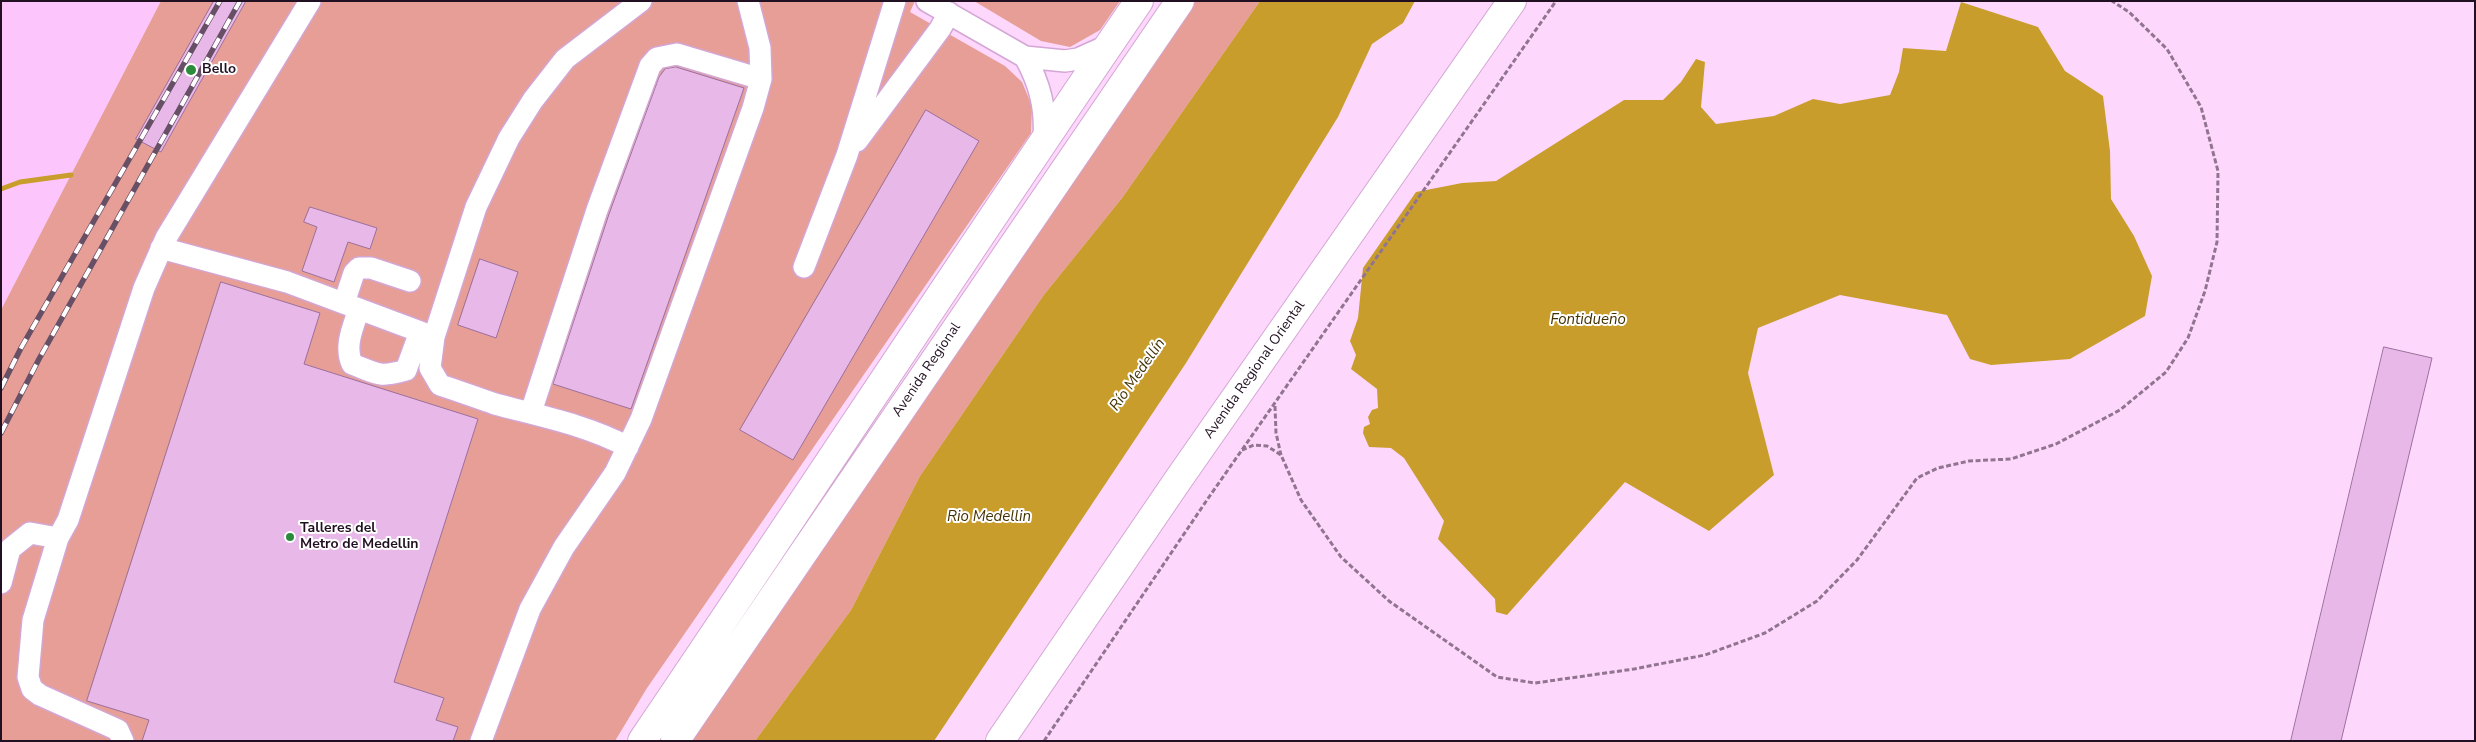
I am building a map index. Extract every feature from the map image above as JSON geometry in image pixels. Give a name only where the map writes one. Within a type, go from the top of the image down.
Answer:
[{"type":"main road","points":[[642,741],[757,573],[1044,140],[1139,1]]},
{"type":"main road","name":"Avenida Regional","points":[[675,741],[1180,1]]},
{"type":"main road","name":"Avenida Regional Oriental","points":[[1000,741],[1161,505],[1512,1]]},
{"type":"lane","points":[[123,741],[118,730],[40,695],[32,689],[28,677],[34,620],[58,538],[68,520],[144,288],[161,248],[310,1]]},
{"type":"lane","points":[[410,281],[371,268],[360,268],[354,273],[348,347],[348,356],[352,364],[386,376],[406,370],[427,335],[476,207],[509,138],[532,100],[566,59],[641,1]]},
{"type":"lane","points":[[481,741],[530,609],[564,547],[615,473],[641,419],[753,108],[761,79],[760,48],[748,1]]},
{"type":"lane","points":[[804,267],[847,155],[895,1]]},
{"type":"lane","points":[[927,1],[1025,57],[1064,61],[1078,59],[1109,45]]},
{"type":"lane","points":[[847,155],[949,14]]},
{"type":"lane","points":[[531,412],[597,210],[650,66],[657,58],[667,54],[677,54],[761,79]]},
{"type":"lane","points":[[1025,57],[1036,78],[1043,98],[1044,140]]},
{"type":"lane","points":[[161,248],[287,282],[427,335]]},
{"type":"lane","points":[[427,335],[430,368],[440,385],[495,404],[531,412],[614,439],[628,447]]},
{"type":"lane","points":[[1,583],[10,549],[21,539],[30,533],[58,538]]},
{"type":"path","points":[[1044,741],[1242,450],[1556,1]]},
{"type":"path","points":[[1275,405],[1276,433],[1281,455],[1301,500],[1341,557],[1389,601],[1497,677],[1535,683],[1634,669],[1705,655],[1765,633],[1817,602],[1857,560],[1917,478],[1938,468],[1969,462],[2011,459],[2056,444],[2120,410],[2166,372],[2188,338],[2205,291],[2217,242],[2218,171],[2202,107],[2167,49],[2129,12],[2112,1]]},
{"type":"path","points":[[1242,450],[1254,445],[1267,446],[1281,455]]},
{"type":"shaded area","points":[[1,1],[161,1],[1,310]]},
{"type":"shaded area","points":[[161,1],[915,1],[910,12],[1005,66],[1022,82],[1032,106],[1031,133],[647,688],[615,741],[1,741],[1,310]]},
{"type":"shaded area","points":[[974,1],[1120,1],[1100,30],[1070,47],[1041,41]]},
{"type":"shaded area","points":[[1195,1],[1260,1],[1122,198],[1043,296],[920,476],[851,610],[755,741],[687,741]]},
{"type":"water","name":"Rio Medellin","points":[[1260,1],[1415,1],[1403,23],[1372,44],[1338,117],[1186,363],[934,741],[755,741],[851,610],[920,476],[1043,296],[1122,198]]},
{"type":"water","name":"Fontidueño","points":[[1961,2],[2038,27],[2065,71],[2103,96],[2110,151],[2111,199],[2134,236],[2152,276],[2145,316],[2070,359],[1991,365],[1970,359],[1947,315],[1840,295],[1758,328],[1748,373],[1774,475],[1709,531],[1625,482],[1507,615],[1496,612],[1495,599],[1438,539],[1444,521],[1404,458],[1391,448],[1369,447],[1363,433],[1364,427],[1370,424],[1368,417],[1372,410],[1378,408],[1377,389],[1351,369],[1356,355],[1350,341],[1358,318],[1363,268],[1416,192],[1462,183],[1496,181],[1624,100],[1663,100],[1681,82],[1696,59],[1705,62],[1701,107],[1716,124],[1774,116],[1813,99],[1840,104],[1890,95],[1899,72],[1903,48],[1946,51]]},
{"type":"building","name":"Bello","points":[[214,1],[246,1],[161,152],[136,139]]},
{"type":"building","points":[[676,67],[744,88],[631,409],[553,384],[609,214],[659,77],[665,69]]},
{"type":"building","points":[[926,110],[979,141],[793,460],[740,430]]},
{"type":"building","points":[[310,207],[377,228],[370,249],[348,242],[334,282],[302,271],[317,227],[304,222]]},
{"type":"building","points":[[480,259],[518,272],[496,338],[458,325]]},
{"type":"building","name":"Talleres del Metro de Medellin","points":[[221,282],[320,313],[304,364],[478,419],[394,682],[444,698],[436,720],[458,727],[453,741],[142,741],[149,720],[87,701]]},
{"type":"building","points":[[2384,347],[2432,358],[2341,741],[2291,741]]},
{"type":"waterway","points":[[1,189],[20,182],[71,175]]},
{"type":"railway","points":[[1,388],[21,348],[220,1]]},
{"type":"railway","points":[[1,433],[39,359],[240,1]]},
{"type":"place","name":"Bello","points":[[191,70]]},
{"type":"place","name":"Talleres del Metro de Medellin","points":[[290,537]]},
{"type":"water label","name":"Río Medellín","points":[[1138,375]]}]
